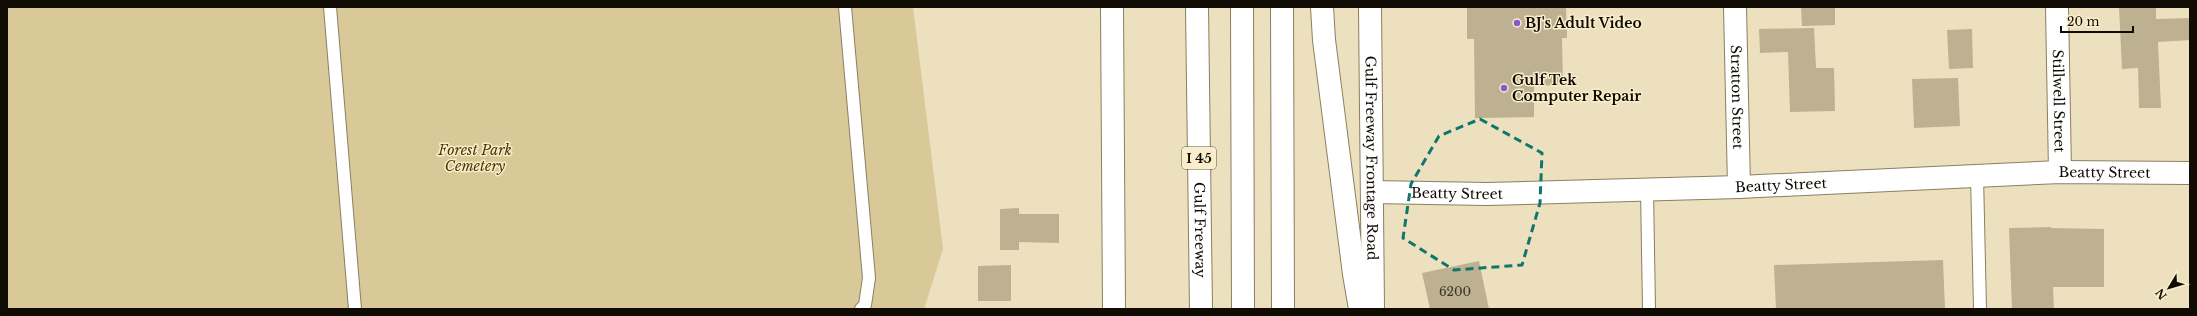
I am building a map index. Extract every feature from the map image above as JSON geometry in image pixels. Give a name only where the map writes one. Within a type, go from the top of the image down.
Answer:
[{"type":"main road","points":[[1112,7],[1114,309]]},
{"type":"main road","name":"Gulf Freeway","points":[[1197,7],[1201,309]]},
{"type":"main road","points":[[1242,7],[1243,309]]},
{"type":"main road","points":[[1282,7],[1283,309]]},
{"type":"main road","points":[[1322,7],[1324,40],[1360,309]]},
{"type":"main road","name":"Gulf Freeway Frontage Road","points":[[1370,7],[1373,309]]},
{"type":"main road","name":"Stratton Street","points":[[1735,7],[1739,187]]},
{"type":"main road","name":"Stillwell Street","points":[[2057,7],[2060,172]]},
{"type":"main road","name":"Beatty Street","points":[[1372,192],[1487,194],[1739,187],[2060,172],[2190,172]]},
{"type":"lane","points":[[330,7],[355,309]]},
{"type":"lane","points":[[845,7],[869,278],[865,304],[861,309]]},
{"type":"lane","points":[[1977,175],[1980,309]]},
{"type":"lane","points":[[1647,190],[1649,309]]},
{"type":"highlighted area","points":[[1480,119],[1542,153],[1540,203],[1522,265],[1454,270],[1403,238],[1411,184],[1439,136]]},
{"type":"green space","name":"Forest Park Cemetery","points":[[7,7],[913,7],[943,249],[924,309],[7,309]]},
{"type":"building","points":[[1467,7],[1566,7],[1567,38],[1562,38],[1563,85],[1534,86],[1534,117],[1475,118],[1474,39],[1467,39]]},
{"type":"building","points":[[1801,7],[1835,7],[1835,25],[1802,26]]},
{"type":"building","points":[[2119,7],[2156,7],[2156,19],[2190,18],[2190,40],[2158,42],[2161,108],[2139,108],[2138,68],[2122,69]]},
{"type":"building","points":[[1814,28],[1816,68],[1834,68],[1835,111],[1790,112],[1788,52],[1760,53],[1759,29]]},
{"type":"building","points":[[1972,29],[1973,68],[1949,69],[1947,30]]},
{"type":"building","points":[[1958,78],[1960,126],[1914,128],[1912,79]]},
{"type":"building","points":[[1019,208],[1019,214],[1059,214],[1059,243],[1019,242],[1019,250],[1000,250],[1000,209]]},
{"type":"building","points":[[2051,227],[2104,229],[2104,287],[2053,287],[2054,309],[2012,309],[2009,228]]},
{"type":"building","points":[[1943,260],[1945,309],[1776,309],[1774,265]]},
{"type":"building","points":[[1479,261],[1489,309],[1430,309],[1422,273]]},
{"type":"building","points":[[1011,265],[1011,301],[978,301],[978,266]]},
{"type":"place","name":"BJ's Adult Video","points":[[1517,23]]},
{"type":"place","name":"Gulf Tek Computer Repair","points":[[1504,88]]}]
